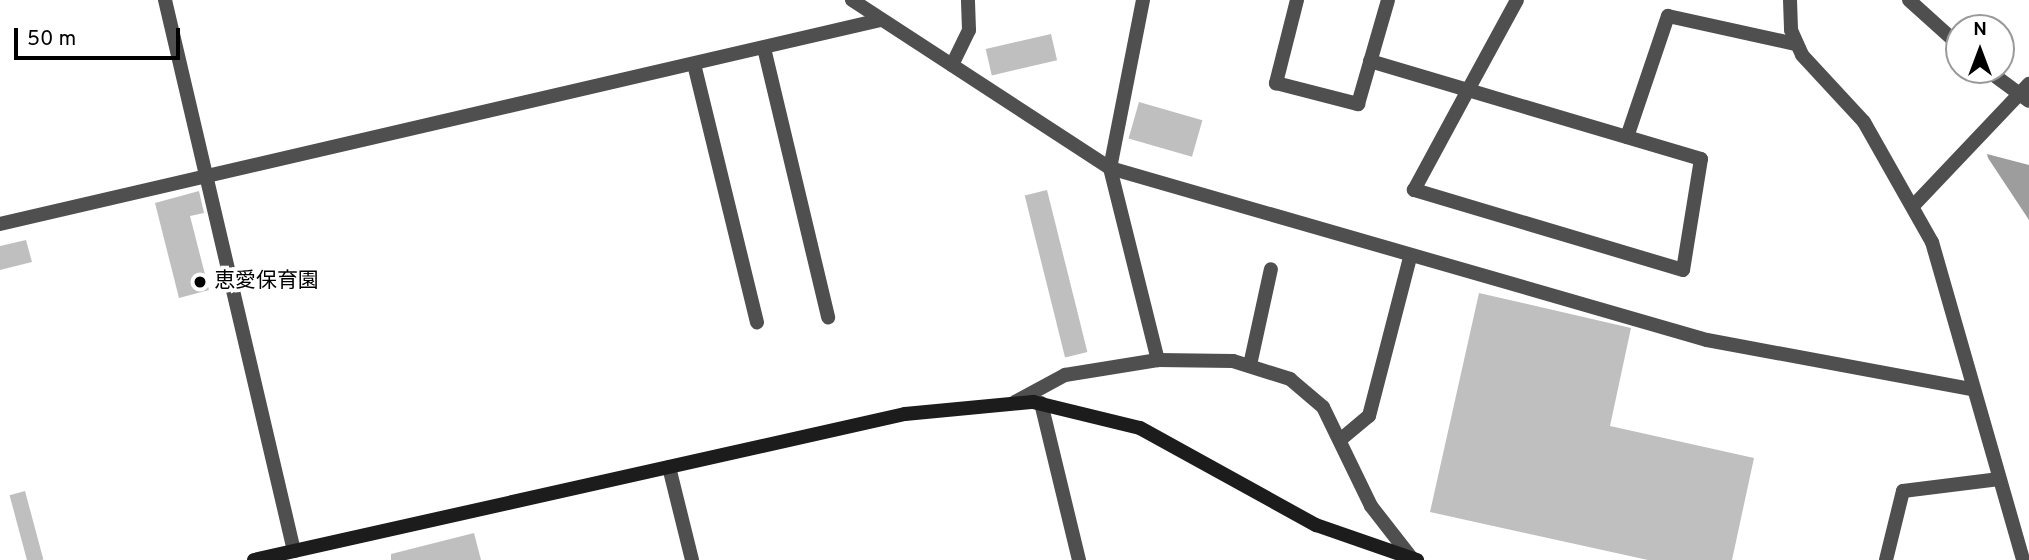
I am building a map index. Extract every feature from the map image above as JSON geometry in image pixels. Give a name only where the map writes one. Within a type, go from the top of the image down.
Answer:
[{"type":"street","points":[[165,0],[294,551]]},
{"type":"street","points":[[852,0],[1110,168],[1410,257],[1707,340],[1972,389]]},
{"type":"street","points":[[952,65],[969,30],[968,0]]},
{"type":"street","points":[[1143,0],[1110,168],[1158,360]]},
{"type":"street","points":[[1297,0],[1276,83],[1358,104],[1388,0]]},
{"type":"street","points":[[1370,61],[1468,90],[1627,137],[1701,159],[1683,270],[1414,190],[1468,90],[1517,0]]},
{"type":"street","points":[[1790,0],[1796,44],[1864,122],[1914,205],[1932,242],[2023,560]]},
{"type":"street","points":[[1909,0],[1945,32]]},
{"type":"street","points":[[1627,137],[1668,16],[1796,44]]},
{"type":"street","points":[[0,224],[880,20]]},
{"type":"street","points":[[764,48],[828,317]]},
{"type":"street","points":[[694,64],[757,322]]},
{"type":"street","points":[[2004,84],[2023,99]]},
{"type":"street","points":[[1914,205],[2023,99],[2029,84]]},
{"type":"street","points":[[1340,440],[1369,416],[1410,257]]},
{"type":"street","points":[[1250,365],[1271,269]]},
{"type":"street","points":[[1015,402],[1065,375],[1158,360],[1201,356],[1250,365],[1308,390],[1340,440],[1371,506],[1414,560]]},
{"type":"street","points":[[254,560],[905,414],[1015,402],[1041,403],[1140,428],[1316,525],[1414,560]]},
{"type":"street","points":[[1041,403],[1079,560]]},
{"type":"street","points":[[669,467],[692,560]]},
{"type":"street","points":[[1886,560],[1903,491],[1999,479]]},
{"type":"shaded area","points":[[1987,154],[2029,165],[2029,220],[1988,158]]},
{"type":"building","points":[[1051,34],[1057,60],[992,75],[986,49]]},
{"type":"building","points":[[1139,102],[1202,120],[1192,157],[1129,139]]},
{"type":"building","points":[[1047,190],[1087,352],[1065,358],[1025,196]]},
{"type":"building","points":[[199,191],[204,213],[190,216],[209,290],[179,298],[155,203]]},
{"type":"building","points":[[26,240],[32,262],[0,270],[0,246]]},
{"type":"building","points":[[1479,293],[1631,328],[1610,426],[1754,458],[1732,560],[1648,560],[1430,512]]},
{"type":"building","points":[[25,491],[43,560],[27,560],[10,495]]},
{"type":"building","points":[[474,533],[481,560],[391,560],[391,554]]},
{"type":"place","name":"恵愛保育園","points":[[200,282]]}]
